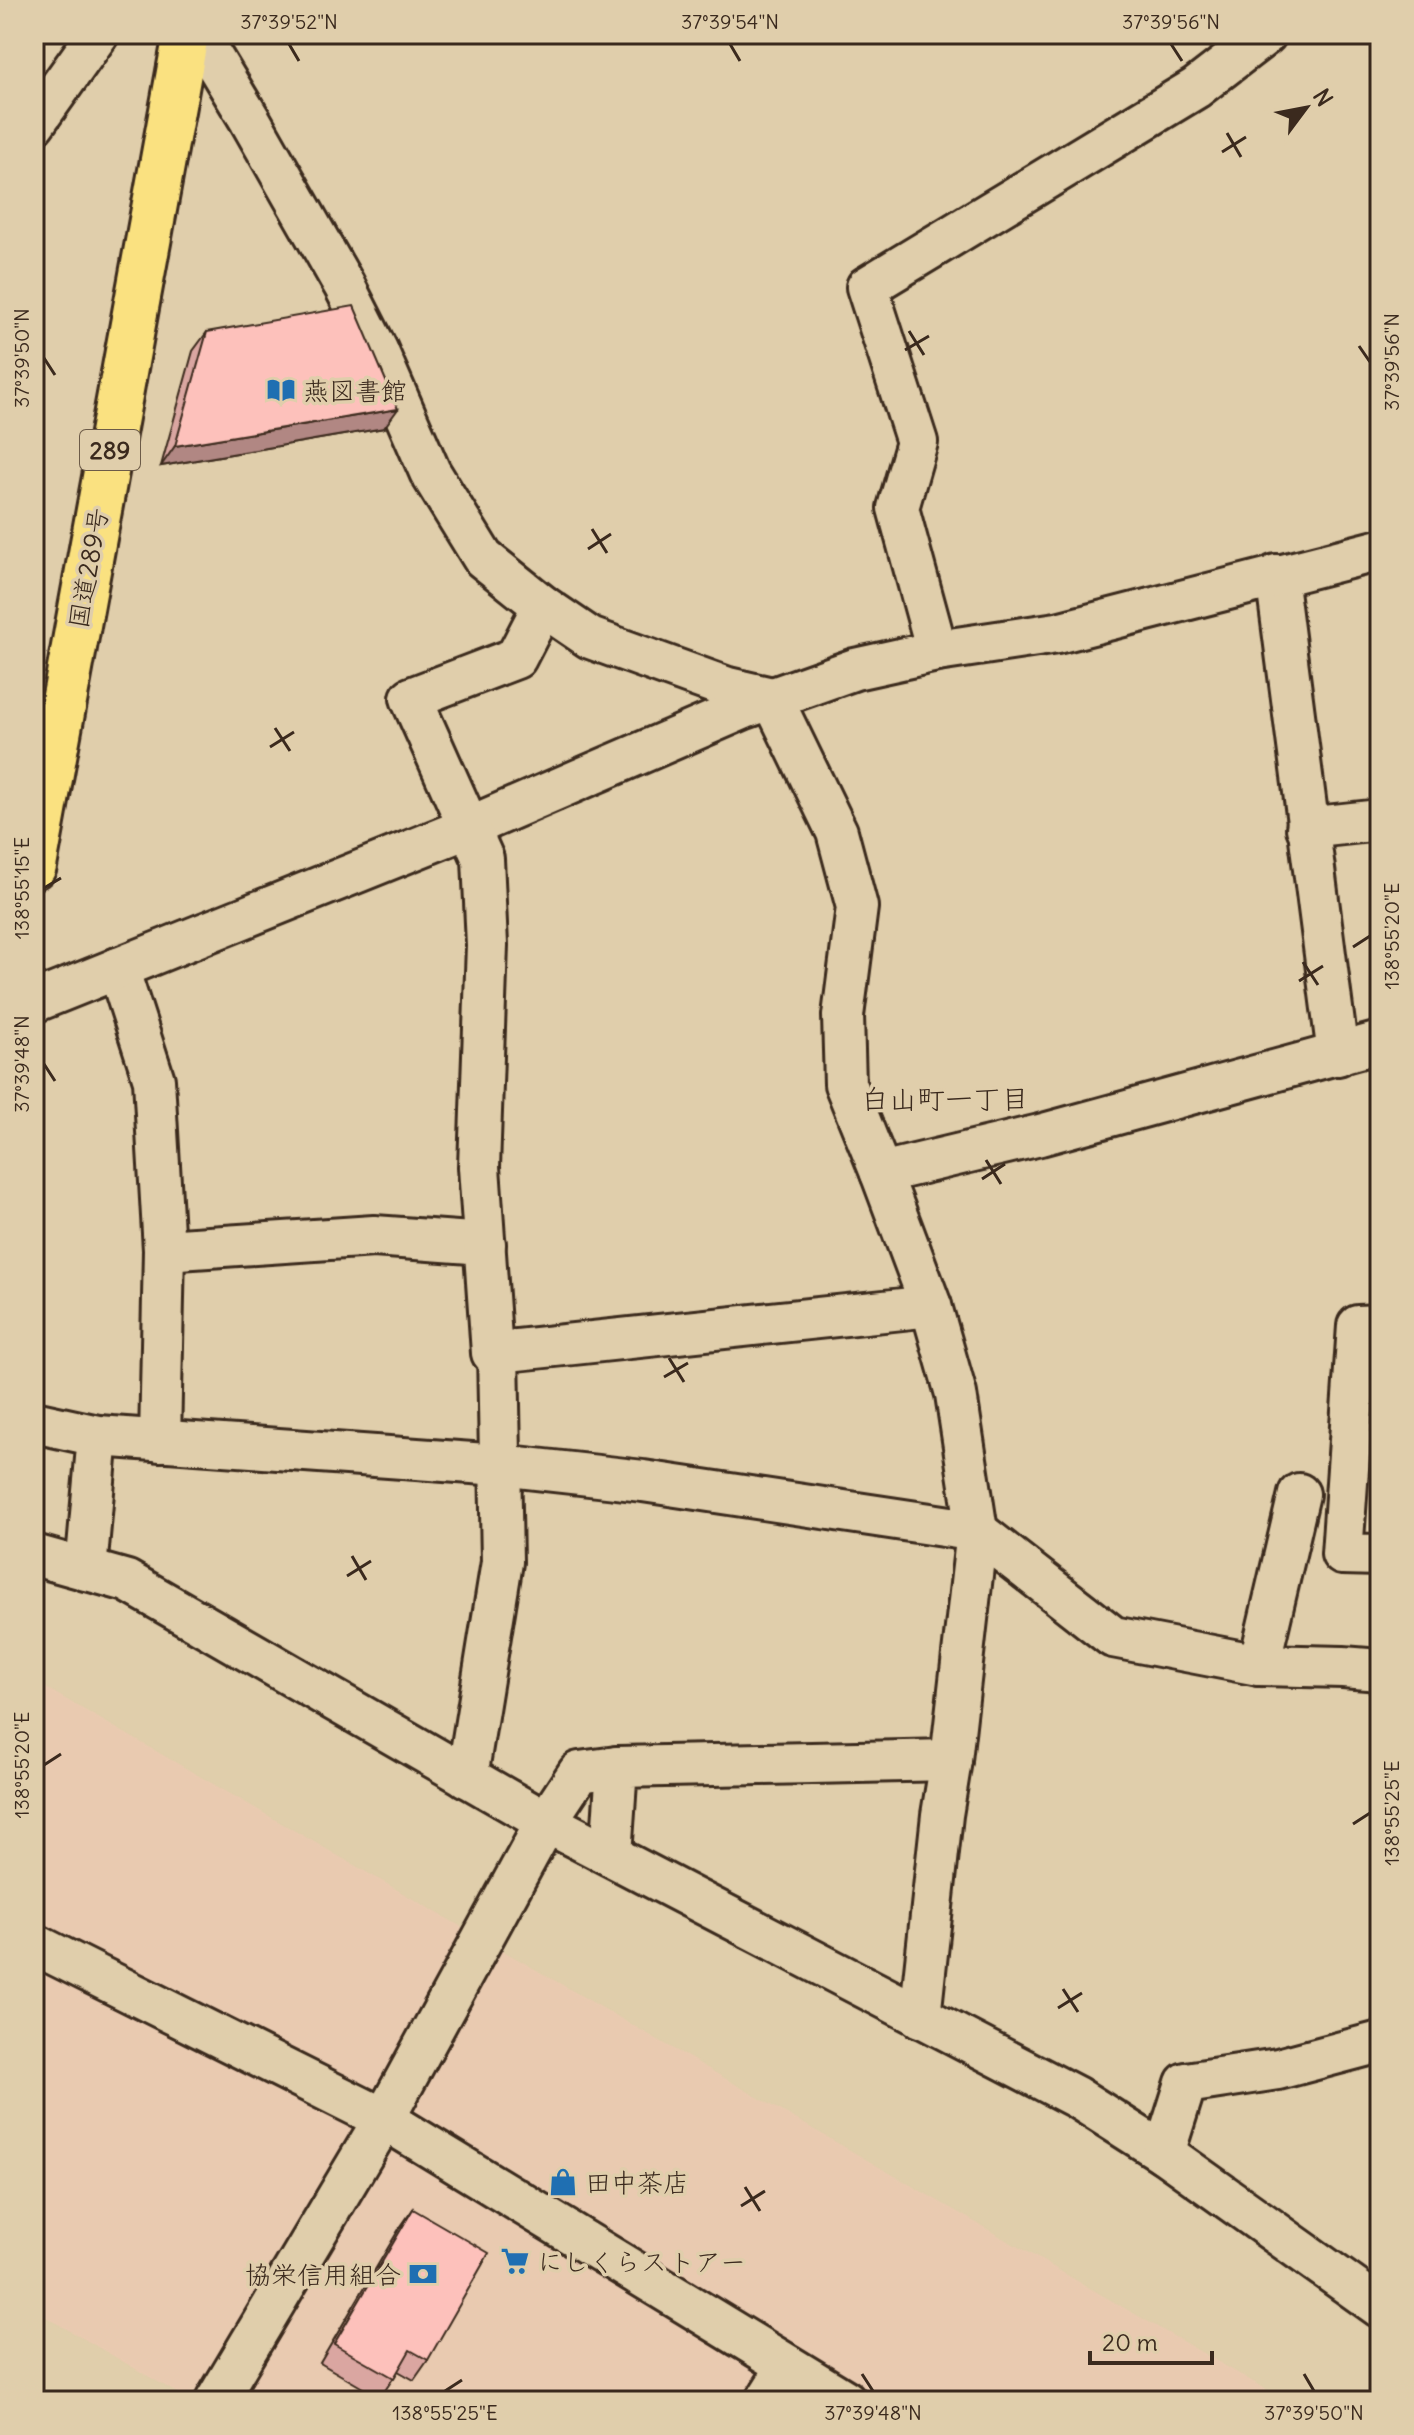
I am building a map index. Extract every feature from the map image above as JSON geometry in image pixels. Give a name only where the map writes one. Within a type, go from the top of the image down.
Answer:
[{"type":"highway","name":"国道289号","points":[[34,866],[186,34]]},
{"type":"street","points":[[34,124],[98,34]]},
{"type":"street","points":[[198,34],[344,285],[377,350],[430,472],[483,558],[543,606],[590,638],[728,688],[772,698]]},
{"type":"street","points":[[937,651],[898,508],[917,442],[867,287],[1196,88],[1266,34]]},
{"type":"street","points":[[34,1002],[467,828],[745,708],[855,669],[937,651],[1057,633],[1380,550]]},
{"type":"street","points":[[1276,575],[1338,1055]]},
{"type":"street","points":[[543,606],[516,658],[411,698],[483,859],[487,945],[479,1167],[492,1353],[931,1306]]},
{"type":"street","points":[[772,698],[837,832],[857,907],[843,1016],[845,1084],[931,1306],[956,1394],[977,1531],[920,2017]]},
{"type":"street","points":[[1307,828],[1380,820]]},
{"type":"street","points":[[118,968],[154,1080],[164,1250],[160,1441]]},
{"type":"street","points":[[881,1173],[1040,1135],[1380,1042]]},
{"type":"street","points":[[164,1250],[374,1236],[485,1244]]},
{"type":"street","points":[[1380,1325],[1358,1326],[1342,1554],[1380,1555]]},
{"type":"street","points":[[467,1777],[502,1562],[498,1352]]},
{"type":"street","points":[[34,1422],[98,1436],[500,1465],[643,1481],[977,1531],[1113,1637],[1259,1665],[1380,1670]]},
{"type":"street","points":[[86,1570],[98,1436]]},
{"type":"street","points":[[1259,1665],[1299,1494]]},
{"type":"street","points":[[34,1555],[127,1581],[546,1822],[1076,2097],[1164,2153],[1380,2307]]},
{"type":"street","points":[[216,2401],[384,2119],[546,1822],[579,1772],[617,1767],[951,1760]]},
{"type":"street","points":[[611,1855],[617,1767]]},
{"type":"street","points":[[34,1944],[384,2119],[846,2401]]},
{"type":"street","points":[[1164,2153],[1186,2083],[1278,2069],[1380,2042]]},
{"type":"street","points":[[766,2401],[788,2366]]},
{"type":"shaded area","points":[[34,1681],[1286,2401],[191,2401],[34,2310]]},
{"type":"building","points":[[354,306],[398,409],[175,446],[207,332]]},
{"type":"building","points":[[413,2209],[489,2253],[428,2360],[410,2350],[394,2378],[334,2344]]},
{"type":"place","name":"燕図書館","points":[[281,390]]},
{"type":"place","name":"田中茶店","points":[[563,2182]]},
{"type":"place","name":"にしくらストアー","points":[[515,2261]]},
{"type":"place","name":"協栄信用組合","points":[[423,2274]]},
{"type":"district","name":"白山町一丁目","points":[[945,1099]]}]
